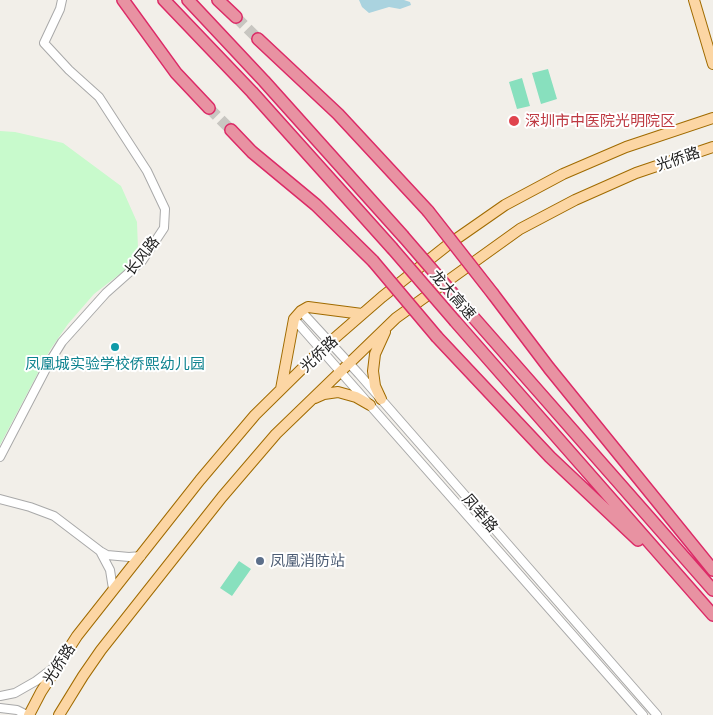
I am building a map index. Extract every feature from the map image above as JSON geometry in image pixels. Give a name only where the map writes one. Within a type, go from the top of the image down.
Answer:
[{"type":"highway","points":[[123,0],[176,73],[210,108]]},
{"type":"highway","name":"龙大高速","points":[[164,0],[252,92],[392,248],[711,613]]},
{"type":"highway","name":"龙大高速","points":[[188,0],[264,81],[403,236],[713,590]]},
{"type":"highway","points":[[218,0],[236,18]]},
{"type":"highway","points":[[258,39],[338,114],[428,211],[549,368],[713,570]]},
{"type":"highway","points":[[231,130],[252,152],[316,206],[373,260],[437,337],[550,457],[640,542],[711,613]]},
{"type":"main road","points":[[694,0],[713,64]]},
{"type":"main road","name":"光侨路","points":[[28,715],[77,636],[200,480],[255,415],[321,350],[362,314],[449,244],[505,205],[562,174],[626,147],[713,118]]},
{"type":"main road","name":"光侨路","points":[[59,715],[101,650],[222,497],[276,434],[391,322],[520,229],[575,200],[636,173],[713,147]]},
{"type":"main road","points":[[282,389],[298,315],[308,307],[362,314]]},
{"type":"main road","points":[[381,400],[373,379],[374,363],[380,340],[391,322]]},
{"type":"main road","points":[[308,402],[324,394],[338,392],[356,397],[370,405]]},
{"type":"street","name":"长风路","points":[[0,457],[62,342],[106,293],[142,261],[164,228],[165,209],[147,171],[99,97],[69,70],[44,43],[60,9],[62,0]]},
{"type":"street","name":"凤举路","points":[[298,315],[330,342],[657,715]]},
{"type":"street","name":"凤举路","points":[[298,315],[321,350],[643,715]]},
{"type":"street","points":[[0,499],[54,516],[100,552],[112,557],[141,556]]},
{"type":"street","points":[[100,552],[108,564],[113,589]]},
{"type":"street","points":[[0,696],[15,693],[58,665]]},
{"type":"street","points":[[0,708],[17,710],[28,715]]},
{"type":"green space","points":[[548,69],[557,99],[541,104],[532,73]]},
{"type":"green space","points":[[522,78],[530,106],[517,109],[509,82]]},
{"type":"green space","points":[[0,131],[15,132],[63,143],[121,186],[137,222],[138,249],[125,270],[94,294],[68,324],[50,350],[0,445]]},
{"type":"green space","points":[[239,561],[251,569],[232,596],[220,588]]},
{"type":"water","points":[[359,0],[404,0],[410,2],[411,5],[400,9],[389,7],[369,13],[362,7]]},
{"type":"tunnel","points":[[236,17],[258,39]]},
{"type":"tunnel","points":[[209,108],[231,130]]},
{"type":"place","name":"深圳市中医院光明院区","points":[[514,121]]},
{"type":"place","name":"凤凰城实验学校侨熙幼儿园","points":[[115,347]]},
{"type":"place","name":"凤凰消防站","points":[[260,561]]}]
